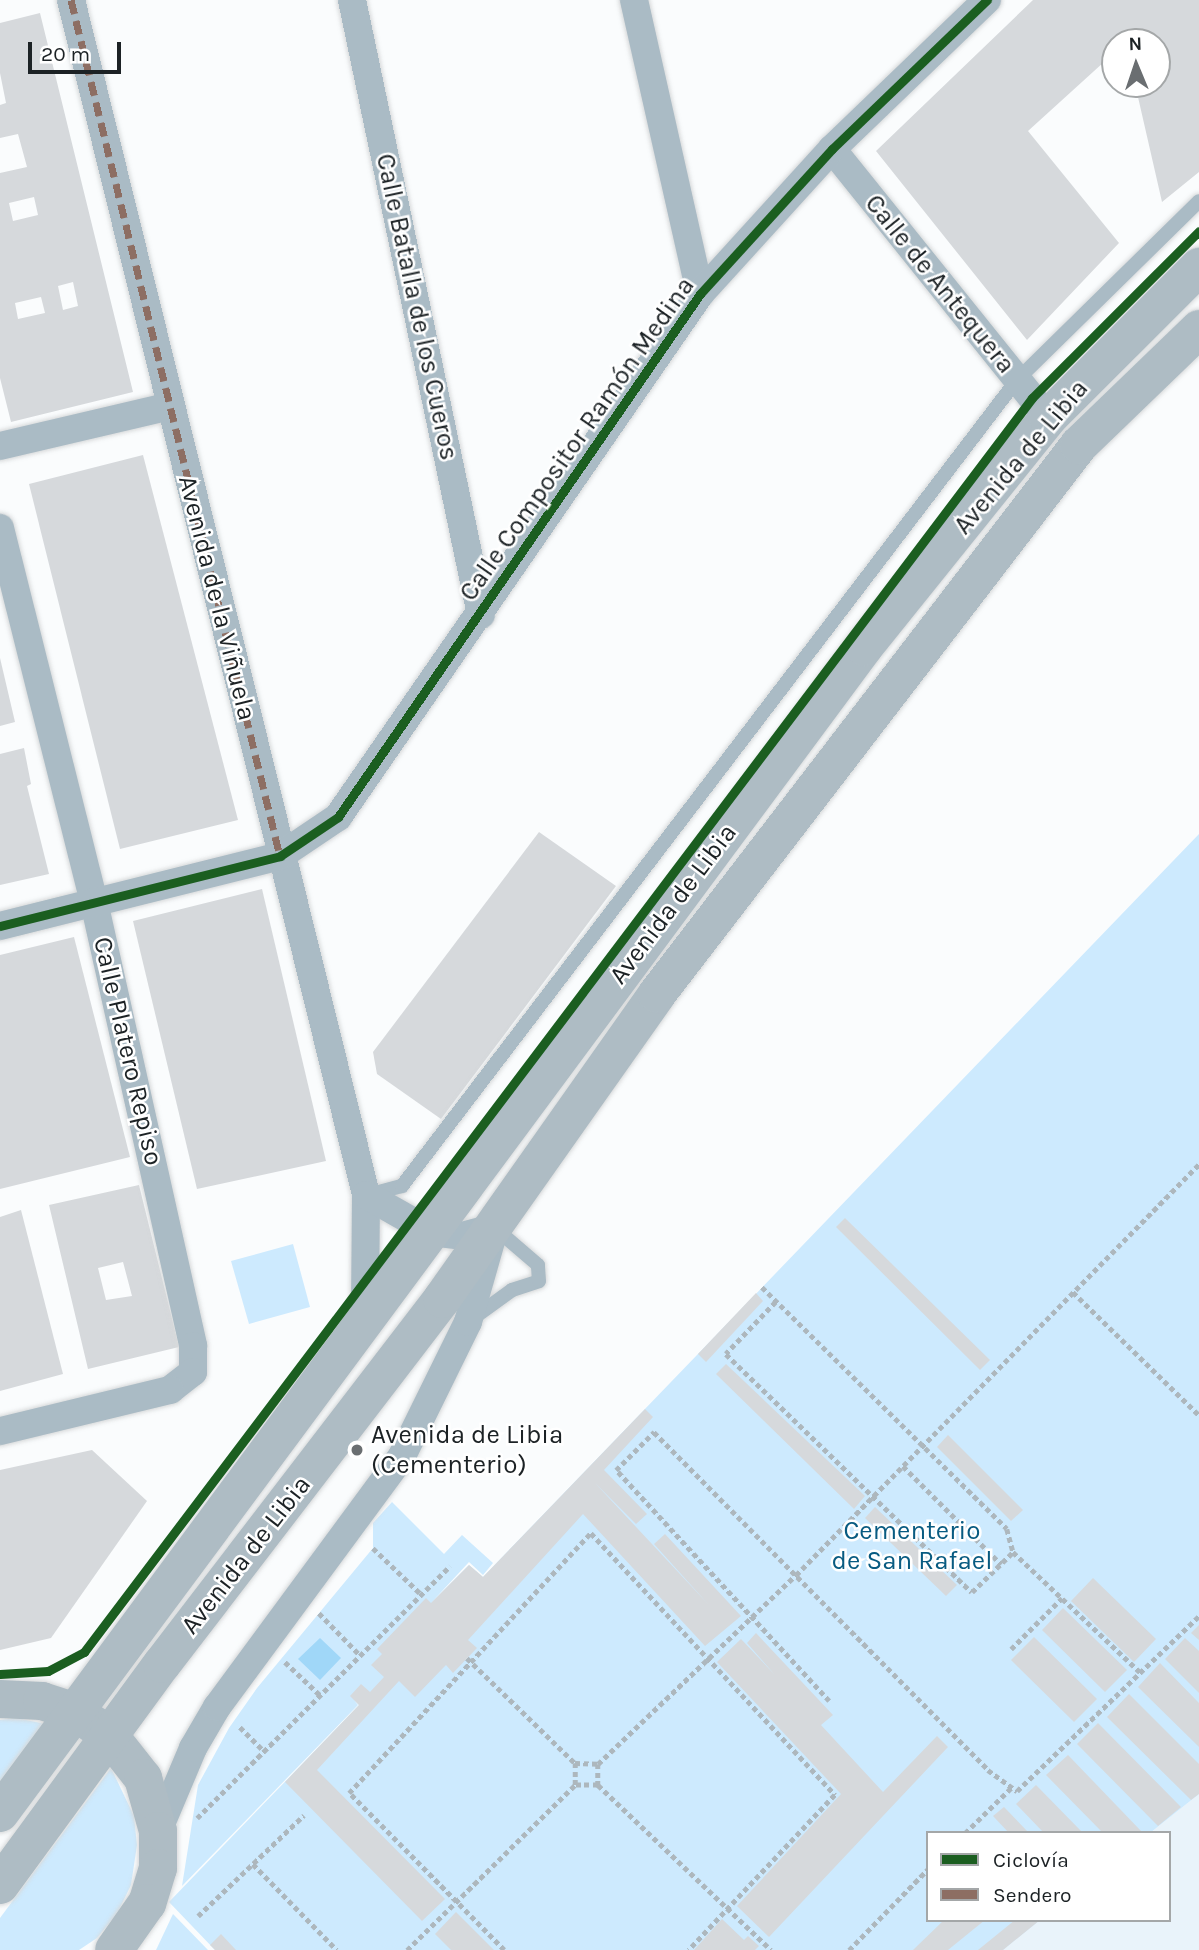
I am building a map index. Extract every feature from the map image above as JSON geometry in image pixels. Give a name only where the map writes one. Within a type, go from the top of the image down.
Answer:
[{"type":"main road","name":"Avenida de Libia","points":[[0,1813],[864,647],[1048,418],[1199,267]]},
{"type":"main road","name":"Avenida de Libia","points":[[0,1885],[109,1735],[495,1227],[657,994],[1079,445],[1199,328]]},
{"type":"main road","points":[[0,1699],[43,1701],[75,1712],[109,1735],[143,1778],[158,1831],[158,1868],[147,1903],[114,1950]]},
{"type":"street","name":"Avenida de la Viñuela","points":[[71,0],[280,856],[366,1195],[365,1319]]},
{"type":"street","name":"Calle Batalla de los Cueros","points":[[352,0],[481,615]]},
{"type":"street","points":[[634,0],[700,294]]},
{"type":"street","name":"Calle Compositor Ramón Medina","points":[[280,856],[338,817],[481,615],[700,294],[832,149],[987,0]]},
{"type":"street","name":"Calle de Antequera","points":[[832,149],[1048,418]]},
{"type":"street","points":[[0,446],[170,406]]},
{"type":"street","name":"Calle Platero Repiso","points":[[0,528],[94,902],[193,1346],[192,1372],[170,1390],[0,1431]]},
{"type":"street","points":[[0,926],[280,856]]},
{"type":"street","points":[[366,1195],[431,1232],[463,1236],[495,1227]]},
{"type":"street","name":"Avenida de Libia","points":[[158,1831],[188,1759],[217,1707],[401,1457],[468,1322],[495,1227]]},
{"type":"lane","points":[[366,1195],[402,1186],[1017,380],[1199,201]]},
{"type":"lane","points":[[468,1322],[512,1290],[539,1282],[538,1265],[495,1227]]},
{"type":"path","points":[[467,1658],[575,1763],[598,1764],[796,1576],[1199,1164]]},
{"type":"path","points":[[762,1287],[1007,1529],[1013,1552],[1140,1672]]},
{"type":"path","points":[[1073,1292],[1199,1415]]},
{"type":"path","points":[[776,1302],[726,1354],[972,1592],[1013,1552]]},
{"type":"path","points":[[830,1702],[616,1470],[654,1432],[988,1770],[1017,1791],[1199,1616]]},
{"type":"path","points":[[903,1466],[1001,1564]]},
{"type":"path","points":[[504,1950],[349,1793],[591,1533],[835,1795],[689,1950]]},
{"type":"path","points":[[373,1548],[421,1594]]},
{"type":"path","points":[[195,1820],[450,1566]]},
{"type":"path","points":[[1011,1649],[1062,1598]]},
{"type":"path","points":[[318,1611],[360,1655]]},
{"type":"path","points":[[282,1658],[320,1695]]},
{"type":"path","points":[[234,1721],[264,1751]]},
{"type":"path","points":[[407,1950],[575,1784],[575,1763]]},
{"type":"path","points":[[598,1764],[598,1785]]},
{"type":"path","points":[[575,1784],[598,1785],[771,1950]]},
{"type":"path","points":[[967,1831],[1012,1787]]},
{"type":"path","points":[[198,1916],[304,1815]]},
{"type":"path","points":[[253,1864],[337,1950]]},
{"type":"path","points":[[849,1950],[926,1871]]},
{"type":"shaded area","points":[[1199,1794],[1199,1950],[1003,1950],[1038,1922],[1171,1922],[1171,1831],[1153,1831]]},
{"type":"green space","name":"Cementerio de San Rafael","points":[[1199,834],[1199,1794],[1153,1831],[926,1831],[926,1922],[1038,1922],[1003,1950],[215,1950],[169,1902],[359,1705],[354,1700],[358,1705],[182,1886],[198,1785],[229,1728],[257,1688],[373,1548],[373,1523],[392,1502],[444,1554],[462,1535],[493,1563],[483,1575],[469,1562],[431,1603],[469,1565],[483,1577]]},
{"type":"green space","points":[[293,1244],[310,1307],[249,1324],[231,1261]]},
{"type":"green space","points":[[16,1718],[46,1724],[0,1785],[0,1720]]},
{"type":"green space","points":[[111,1768],[134,1816],[137,1845],[131,1885],[117,1914],[97,1938],[79,1950],[0,1950],[0,1918]]},
{"type":"green space","points":[[173,1914],[208,1950],[156,1950]]},
{"type":"water","points":[[320,1638],[341,1658],[320,1680],[298,1659]]},
{"type":"building","points":[[1033,0],[1199,0],[1199,172],[1162,202],[1138,98],[1171,98],[1171,28],[1101,28],[1101,65],[1028,131],[1119,243],[1027,340],[876,151]]},
{"type":"building","points":[[40,13],[133,392],[11,422],[0,378],[0,173],[27,167],[18,134],[0,138],[0,105],[6,103],[0,73],[0,23]],"holes":[[[34,197],[38,215],[13,221],[9,203]],[[73,282],[78,306],[63,310],[58,286]],[[41,297],[45,313],[18,319],[15,303]]]},
{"type":"building","points":[[143,455],[238,820],[120,849],[29,484]]},
{"type":"building","points":[[0,658],[15,722],[0,726]]},
{"type":"building","points":[[24,748],[31,784],[27,786],[49,874],[0,885],[0,754]]},
{"type":"building","points":[[539,832],[616,886],[441,1119],[377,1074],[373,1052]]},
{"type":"building","points":[[262,889],[326,1161],[197,1189],[133,921]]},
{"type":"building","points":[[74,937],[130,1157],[0,1189],[0,955]]},
{"type":"building","points":[[139,1185],[179,1347],[88,1369],[49,1205]],"holes":[[[123,1262],[132,1296],[106,1300],[98,1268]]]},
{"type":"building","points":[[21,1210],[63,1374],[0,1391],[0,1217]]},
{"type":"building","points":[[845,1218],[990,1360],[980,1370],[836,1227]]},
{"type":"building","points":[[756,1293],[763,1301],[706,1362],[698,1354]]},
{"type":"building","points":[[726,1364],[865,1496],[854,1509],[716,1374]]},
{"type":"building","points":[[645,1409],[653,1417],[604,1470],[647,1514],[636,1524],[595,1483],[708,1604],[654,1544],[665,1534],[741,1616],[705,1646],[583,1514],[468,1640],[477,1648],[453,1673],[446,1665],[415,1697],[399,1681],[317,1770],[445,1899],[422,1921],[285,1782],[359,1705],[350,1696],[361,1684],[370,1692],[384,1677],[371,1665],[382,1654],[377,1649],[426,1598],[431,1603],[469,1565],[483,1577]]},
{"type":"building","points":[[948,1435],[1023,1510],[1011,1521],[937,1447]]},
{"type":"building","points":[[92,1450],[147,1501],[51,1638],[0,1650],[0,1470]]},
{"type":"building","points":[[875,1507],[957,1585],[946,1596],[865,1518]]},
{"type":"building","points":[[1093,1578],[1156,1639],[1134,1662],[1071,1601]]},
{"type":"building","points":[[1063,1608],[1127,1670],[1105,1692],[1042,1630]]},
{"type":"building","points":[[1199,1625],[1199,1640],[1191,1633]]},
{"type":"building","points":[[756,1633],[833,1715],[821,1725],[883,1792],[937,1736],[948,1747],[769,1937],[737,1906],[841,1794],[717,1662],[741,1639],[775,1675],[747,1643]]},
{"type":"building","points":[[1034,1637],[1097,1699],[1074,1722],[1011,1660]]},
{"type":"building","points":[[1185,1638],[1199,1651],[1199,1693],[1165,1659]]},
{"type":"building","points":[[1160,1663],[1199,1703],[1199,1747],[1138,1687]]},
{"type":"building","points":[[1129,1694],[1199,1764],[1199,1794],[1191,1800],[1107,1717]]},
{"type":"building","points":[[1098,1723],[1181,1807],[1158,1826],[1077,1744]]},
{"type":"building","points":[[1068,1755],[1141,1831],[1101,1831],[1046,1775]]},
{"type":"building","points":[[1036,1785],[1081,1831],[1042,1831],[1016,1804]]},
{"type":"building","points":[[1004,1807],[1027,1831],[1007,1831],[993,1816]]},
{"type":"building","points":[[456,1912],[494,1950],[451,1950],[435,1934]]},
{"type":"building","points":[[722,1919],[744,1940],[748,1936],[759,1946],[755,1950],[694,1950]]},
{"type":"building","points":[[942,1922],[983,1922],[948,1950],[913,1950]]},
{"type":"building","points":[[1013,1922],[1038,1922],[1003,1950],[978,1950]]},
{"type":"building","points":[[221,1934],[236,1950],[215,1950],[210,1945]]},
{"type":"marked path","points":[[71,0],[280,856]]},
{"type":"cycle path","points":[[0,926],[280,856],[338,817],[700,294],[832,149],[987,0]]},
{"type":"cycle path","points":[[0,1674],[48,1671],[84,1652],[1032,398],[1199,231]]},
{"type":"place","name":"Avenida de Libia (Cementerio)","points":[[357,1450]]}]
